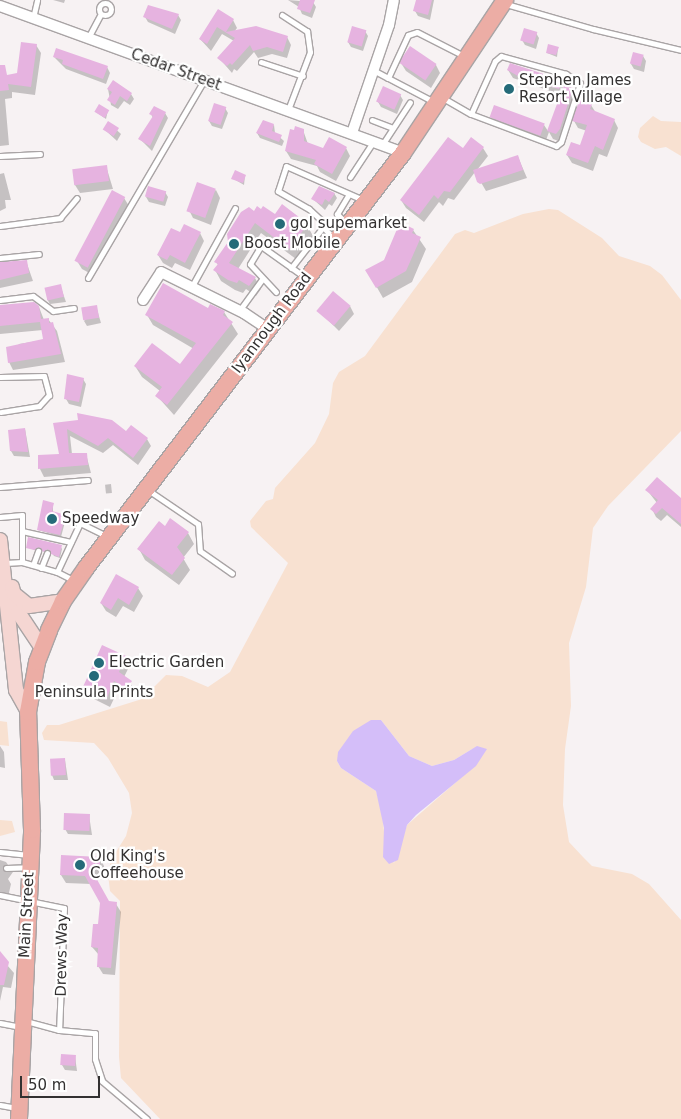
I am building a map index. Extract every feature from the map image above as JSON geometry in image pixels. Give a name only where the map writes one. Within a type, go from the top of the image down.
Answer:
[{"type":"main road","name":"Iyannough Road","points":[[42,648],[62,601],[76,581],[403,153],[504,2]]},
{"type":"main road","name":"Main Street","points":[[0,540],[3,564],[3,608],[16,690],[28,712]]},
{"type":"main road","name":"Main Street","points":[[3,564],[14,594],[18,612],[42,648],[28,712],[30,861],[22,1024],[20,1114]]},
{"type":"main road","points":[[14,594],[29,606],[62,601]]},
{"type":"street","points":[[352,133],[389,25],[394,0]]},
{"type":"street","name":"Cedar Street","points":[[0,6],[403,153]]},
{"type":"street","points":[[143,300],[161,272],[239,311],[268,329]]},
{"type":"lane","points":[[33,18],[38,0]]},
{"type":"lane","points":[[88,38],[101,14],[99,2],[108,3],[111,8],[107,15],[101,14]]},
{"type":"lane","points":[[504,2],[593,29],[681,50]]},
{"type":"lane","points":[[282,15],[307,31],[310,52],[303,76],[288,110]]},
{"type":"lane","points":[[388,78],[412,32],[467,58]]},
{"type":"lane","points":[[373,70],[471,114],[556,146],[561,142],[580,83],[566,74],[501,56],[495,61],[471,114]]},
{"type":"lane","points":[[261,62],[303,76]]},
{"type":"lane","points":[[88,278],[204,80]]},
{"type":"lane","points":[[350,177],[377,143],[393,128],[410,102]]},
{"type":"lane","points":[[372,120],[393,128]]},
{"type":"lane","points":[[0,156],[40,154]]},
{"type":"lane","points":[[336,241],[323,227],[322,220],[309,209],[278,191],[286,166],[366,202]]},
{"type":"lane","points":[[348,224],[337,214],[349,194]]},
{"type":"lane","points":[[0,226],[60,218],[77,198]]},
{"type":"lane","points":[[192,286],[235,208]]},
{"type":"lane","points":[[291,268],[323,227]]},
{"type":"lane","points":[[276,292],[262,279],[259,271],[250,264],[261,246],[306,278]]},
{"type":"lane","points":[[0,258],[39,254]]},
{"type":"lane","points":[[239,311],[262,279]]},
{"type":"lane","points":[[0,300],[33,296],[52,311],[74,308]]},
{"type":"lane","points":[[0,377],[44,376],[49,395],[39,406],[0,412]]},
{"type":"lane","points":[[0,487],[88,480]]},
{"type":"lane","points":[[147,489],[198,524],[200,551],[232,573]]},
{"type":"lane","points":[[0,517],[22,515],[22,562]]},
{"type":"lane","points":[[57,572],[80,523],[110,537]]},
{"type":"lane","points":[[22,531],[42,538],[71,542]]},
{"type":"lane","points":[[33,565],[38,551]]},
{"type":"lane","points":[[41,568],[46,553]]},
{"type":"lane","points":[[3,564],[22,562],[57,572],[76,581]]},
{"type":"lane","points":[[0,852],[30,861]]},
{"type":"lane","points":[[6,868],[30,861]]},
{"type":"lane","name":"Drews Way","points":[[0,895],[64,908],[59,1030]]},
{"type":"lane","points":[[0,1023],[95,1033],[95,1059],[102,1081],[147,1119]]},
{"type":"lane","points":[[0,1105],[20,1114]]},
{"type":"shaded area","points":[[653,116],[661,121],[681,122],[681,156],[666,147],[655,149],[641,142],[638,137],[640,128]]},
{"type":"shaded area","points":[[549,209],[558,210],[602,238],[619,256],[650,266],[662,275],[681,300],[681,431],[608,506],[593,528],[586,587],[569,643],[571,706],[565,749],[563,805],[569,842],[592,866],[632,874],[649,884],[681,920],[681,1119],[160,1119],[121,1078],[119,1057],[120,901],[110,891],[108,874],[111,860],[126,836],[132,813],[129,793],[108,758],[94,743],[44,740],[42,733],[47,725],[59,725],[142,699],[166,675],[182,676],[208,687],[230,672],[288,563],[251,527],[250,521],[266,501],[273,499],[275,488],[315,443],[329,414],[333,383],[339,372],[365,356],[455,234],[465,230],[474,233],[523,214]],"holes":[[[381,720],[409,756],[432,766],[454,760],[472,749],[463,776],[407,825],[394,863],[385,841],[382,812],[376,791],[341,768],[337,761]]]},
{"type":"shaded area","points":[[371,720],[381,720],[409,756],[432,766],[454,760],[477,746],[487,749],[476,766],[416,815],[407,825],[398,860],[389,864],[383,857],[384,828],[376,791],[341,768],[337,761],[338,752],[353,731]]},
{"type":"shaded area","points":[[0,721],[7,722],[9,746],[0,745]]},
{"type":"shaded area","points":[[0,820],[12,821],[15,832],[0,836]]},
{"type":"building","points":[[300,0],[315,0],[310,13],[297,9]]},
{"type":"building","points":[[416,0],[432,0],[428,15],[413,11]]},
{"type":"building","points":[[148,5],[179,14],[172,29],[143,17]]},
{"type":"building","points":[[218,9],[234,19],[226,32],[256,26],[288,36],[283,52],[267,47],[253,51],[250,45],[232,65],[230,63],[227,66],[217,58],[235,38],[217,27],[207,44],[199,39]]},
{"type":"building","points":[[352,26],[366,30],[362,46],[347,42]]},
{"type":"building","points":[[524,28],[537,32],[534,45],[520,40]]},
{"type":"building","points":[[21,42],[37,44],[31,87],[8,84],[9,90],[0,91],[0,65],[5,65],[7,75],[17,73]]},
{"type":"building","points":[[548,44],[559,47],[556,55],[546,53]]},
{"type":"building","points":[[410,46],[437,64],[425,80],[399,63]]},
{"type":"building","points":[[56,48],[108,66],[103,79],[62,64],[63,60],[53,57]]},
{"type":"building","points":[[633,52],[644,55],[641,66],[630,64]]},
{"type":"building","points":[[510,63],[562,80],[559,89],[518,76],[507,70]]},
{"type":"building","points":[[113,80],[132,93],[127,101],[120,96],[115,105],[107,100],[112,92],[107,89]]},
{"type":"building","points":[[564,85],[573,88],[560,129],[556,134],[547,131]]},
{"type":"building","points":[[383,86],[401,94],[394,110],[376,102]]},
{"type":"building","points":[[579,100],[592,104],[590,109],[615,119],[603,150],[595,146],[588,163],[566,155],[571,142],[580,145],[587,125],[572,121]]},
{"type":"building","points":[[214,103],[226,107],[220,125],[208,121]]},
{"type":"building","points":[[99,104],[109,110],[105,118],[94,112]]},
{"type":"building","points":[[494,105],[545,123],[540,136],[490,117]]},
{"type":"building","points":[[154,106],[166,112],[150,146],[138,139],[153,116],[149,114]]},
{"type":"building","points":[[263,120],[274,124],[272,131],[282,135],[279,142],[256,133]]},
{"type":"building","points":[[108,121],[119,128],[114,136],[103,129]]},
{"type":"building","points":[[295,126],[304,129],[304,141],[323,148],[329,137],[347,147],[332,174],[314,164],[316,160],[285,151],[290,129],[294,130]]},
{"type":"building","points":[[448,137],[463,148],[471,137],[484,147],[450,192],[444,191],[438,199],[434,195],[419,215],[400,200]]},
{"type":"building","points":[[518,155],[523,170],[480,184],[477,182],[473,170]]},
{"type":"building","points":[[107,165],[109,181],[74,185],[72,169]]},
{"type":"building","points":[[235,170],[246,175],[243,183],[231,179]]},
{"type":"building","points":[[197,182],[216,189],[205,218],[186,211]]},
{"type":"building","points":[[148,186],[166,191],[163,202],[145,197]]},
{"type":"building","points":[[319,186],[335,193],[329,202],[325,199],[322,205],[311,199]]},
{"type":"building","points":[[112,190],[125,197],[88,268],[74,261]]},
{"type":"building","points":[[282,204],[308,224],[289,249],[255,223],[229,263],[256,277],[249,286],[239,280],[237,283],[228,280],[213,270],[218,264],[214,262],[228,242],[227,234],[241,212],[249,207],[254,211],[257,206],[261,209],[263,206],[275,214]]},
{"type":"building","points":[[400,222],[414,229],[412,233],[421,237],[406,271],[376,288],[365,270],[384,260]]},
{"type":"building","points":[[184,224],[201,232],[185,263],[170,255],[167,260],[157,255],[171,228],[180,232]]},
{"type":"building","points":[[27,260],[29,273],[0,280],[0,262]]},
{"type":"building","points":[[163,283],[208,308],[210,304],[225,311],[223,315],[233,322],[167,405],[155,396],[162,387],[134,366],[152,343],[180,364],[196,343],[145,315]]},
{"type":"building","points":[[61,284],[64,297],[47,300],[44,288]]},
{"type":"building","points":[[333,291],[351,306],[334,326],[316,311]]},
{"type":"building","points":[[34,302],[39,306],[41,319],[49,318],[49,323],[53,322],[61,354],[8,363],[6,347],[43,339],[40,322],[0,326],[0,305]]},
{"type":"building","points":[[97,305],[99,318],[83,320],[81,308]]},
{"type":"building","points":[[67,374],[84,378],[79,402],[64,399]]},
{"type":"building","points":[[77,413],[112,420],[126,431],[131,425],[148,438],[133,458],[108,438],[98,446],[67,429],[69,453],[87,453],[88,465],[38,469],[38,455],[59,454],[53,423],[78,420]]},
{"type":"building","points":[[25,428],[28,452],[10,451],[8,430]]},
{"type":"building","points":[[657,477],[681,498],[681,524],[662,508],[656,514],[650,509],[658,500],[645,490]]},
{"type":"building","name":"Speedway","points":[[43,500],[54,503],[52,511],[66,515],[60,535],[37,530]]},
{"type":"building","points":[[170,518],[189,532],[177,547],[185,558],[172,575],[137,549],[159,521],[165,526]]},
{"type":"building","name":"Speedway","points":[[28,537],[62,545],[59,557],[51,554],[48,549],[43,552],[39,547],[34,550],[26,548]]},
{"type":"building","points":[[116,574],[139,587],[129,605],[118,598],[111,610],[100,603]]},
{"type":"building","points":[[102,645],[126,656],[119,672],[132,681],[126,689],[114,681],[106,700],[82,689]]},
{"type":"building","points":[[65,758],[66,775],[51,776],[50,759]]},
{"type":"building","points":[[64,813],[90,814],[89,831],[63,830]]},
{"type":"building","points":[[61,855],[100,857],[100,868],[90,867],[109,901],[117,902],[111,968],[97,967],[98,948],[91,947],[93,924],[98,924],[100,903],[85,876],[60,875]]},
{"type":"building","points":[[0,951],[9,962],[4,985],[0,985]]},
{"type":"building","points":[[61,1054],[76,1055],[75,1066],[60,1065]]},
{"type":"place","name":"Stephen James Resort Village","points":[[509,89]]},
{"type":"place","name":"gol supemarket","points":[[280,224]]},
{"type":"place","name":"Boost Mobile","points":[[234,244]]},
{"type":"place","name":"Speedway","points":[[52,519]]},
{"type":"place","name":"Electric Garden","points":[[99,663]]},
{"type":"place","name":"Peninsula Prints","points":[[94,676]]},
{"type":"place","name":"Old King's Coffeehouse","points":[[80,865]]}]
